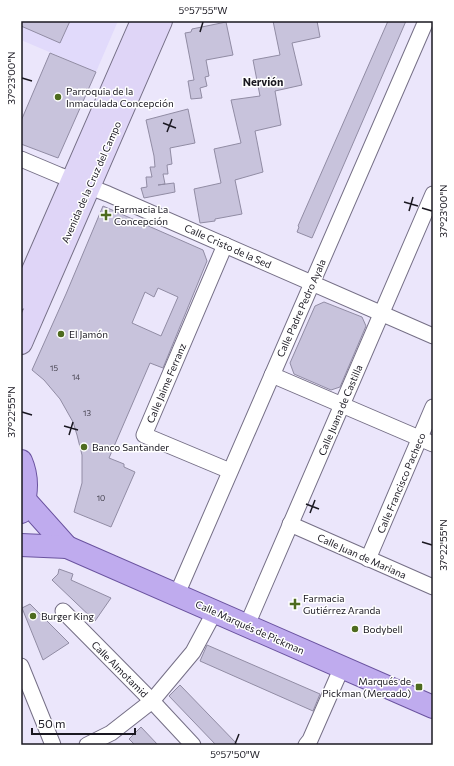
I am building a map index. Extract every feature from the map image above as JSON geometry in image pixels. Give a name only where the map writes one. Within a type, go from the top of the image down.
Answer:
[{"type":"main road","name":"Avenida de la Cruz del Campo","points":[[21,343],[142,21]]},
{"type":"main road","name":"Avenida de la Cruz del Campo","points":[[21,298],[161,21]]},
{"type":"main road","points":[[21,461],[26,480],[23,506],[67,547]]},
{"type":"main road","points":[[21,545],[67,547]]},
{"type":"main road","name":"Calle Marqués de Pickman","points":[[67,547],[433,707]]},
{"type":"street","name":"Calle Padre Pedro Ayala","points":[[177,594],[426,21]]},
{"type":"street","name":"Calle Cristo de la Sed","points":[[21,159],[225,245],[433,336]]},
{"type":"street","name":"Calle Juana de Castilla","points":[[247,625],[433,194]]},
{"type":"street","name":"Calle Jaime Ferranz","points":[[225,245],[144,435],[230,471]]},
{"type":"street","points":[[272,375],[426,441]]},
{"type":"street","name":"Calle Francisco Pacheco","points":[[368,558],[426,441],[433,407]]},
{"type":"street","name":"Calle Juan de Mariana","points":[[290,524],[433,587]]},
{"type":"street","name":"Calle Almotamid","points":[[63,611],[152,701],[193,745]]},
{"type":"street","points":[[87,745],[112,733],[152,701],[193,652],[215,611]]},
{"type":"street","points":[[21,666],[53,745]]},
{"type":"street","points":[[313,743],[342,667]]},
{"type":"shaded area","points":[[21,21],[118,21],[96,72],[21,40]]},
{"type":"building","points":[[21,21],[70,21],[60,43],[21,26]]},
{"type":"building","points":[[273,21],[317,21],[320,37],[292,43],[302,85],[275,91],[281,125],[255,131],[263,172],[235,180],[242,214],[200,223],[194,189],[221,183],[214,149],[241,143],[231,100],[260,96],[253,60],[280,55]]},
{"type":"building","points":[[388,21],[406,21],[312,238],[297,232],[298,226]]},
{"type":"building","points":[[226,22],[233,55],[206,60],[209,76],[205,77],[207,86],[200,88],[202,98],[191,99],[188,81],[194,80],[185,33],[191,32],[192,29]]},
{"type":"building","name":"Parroquia de la Inmaculada Concepción","points":[[50,53],[96,72],[58,158],[21,144],[21,121]]},
{"type":"building","points":[[188,109],[195,143],[170,148],[172,164],[167,165],[168,174],[163,174],[165,184],[158,185],[174,183],[175,192],[144,198],[141,188],[147,187],[146,177],[152,177],[150,167],[155,167],[146,120]]},
{"type":"building","points":[[103,206],[203,250],[207,261],[163,368],[150,363],[109,458],[124,464],[124,467],[135,472],[111,527],[74,512],[82,483],[82,455],[77,435],[73,422],[60,399],[44,380],[32,370]],"holes":[[[158,288],[178,297],[161,336],[132,323],[145,292],[154,297]]]},
{"type":"building","points":[[324,302],[362,317],[366,326],[340,387],[331,390],[294,374],[290,363],[315,306]]},
{"type":"building","points":[[59,569],[73,574],[71,580],[111,598],[95,621],[52,580],[58,574]]},
{"type":"building","points":[[30,604],[69,643],[43,660],[22,608]]},
{"type":"building","points":[[207,645],[320,694],[313,711],[200,661]]},
{"type":"building","points":[[180,685],[238,745],[216,745],[169,696]]},
{"type":"building","points":[[141,727],[158,745],[135,745],[129,739]]},
{"type":"place","name":"Parroquia de la Inmaculada Concepción","points":[[58,97]]},
{"type":"place","name":"Farmacia La Concepción","points":[[106,215]]},
{"type":"place","name":"El Jamón","points":[[61,334]]},
{"type":"place","name":"Banco Santander","points":[[84,447]]},
{"type":"place","name":"Farmacia Gutiérrez Aranda","points":[[295,604]]},
{"type":"place","name":"Burger King","points":[[33,616]]},
{"type":"place","name":"Bodybell","points":[[355,629]]},
{"type":"place","name":"Marqués de Pickman (Mercado)","points":[[419,687]]},
{"type":"district","name":"Nervión","points":[[263,81]]}]
